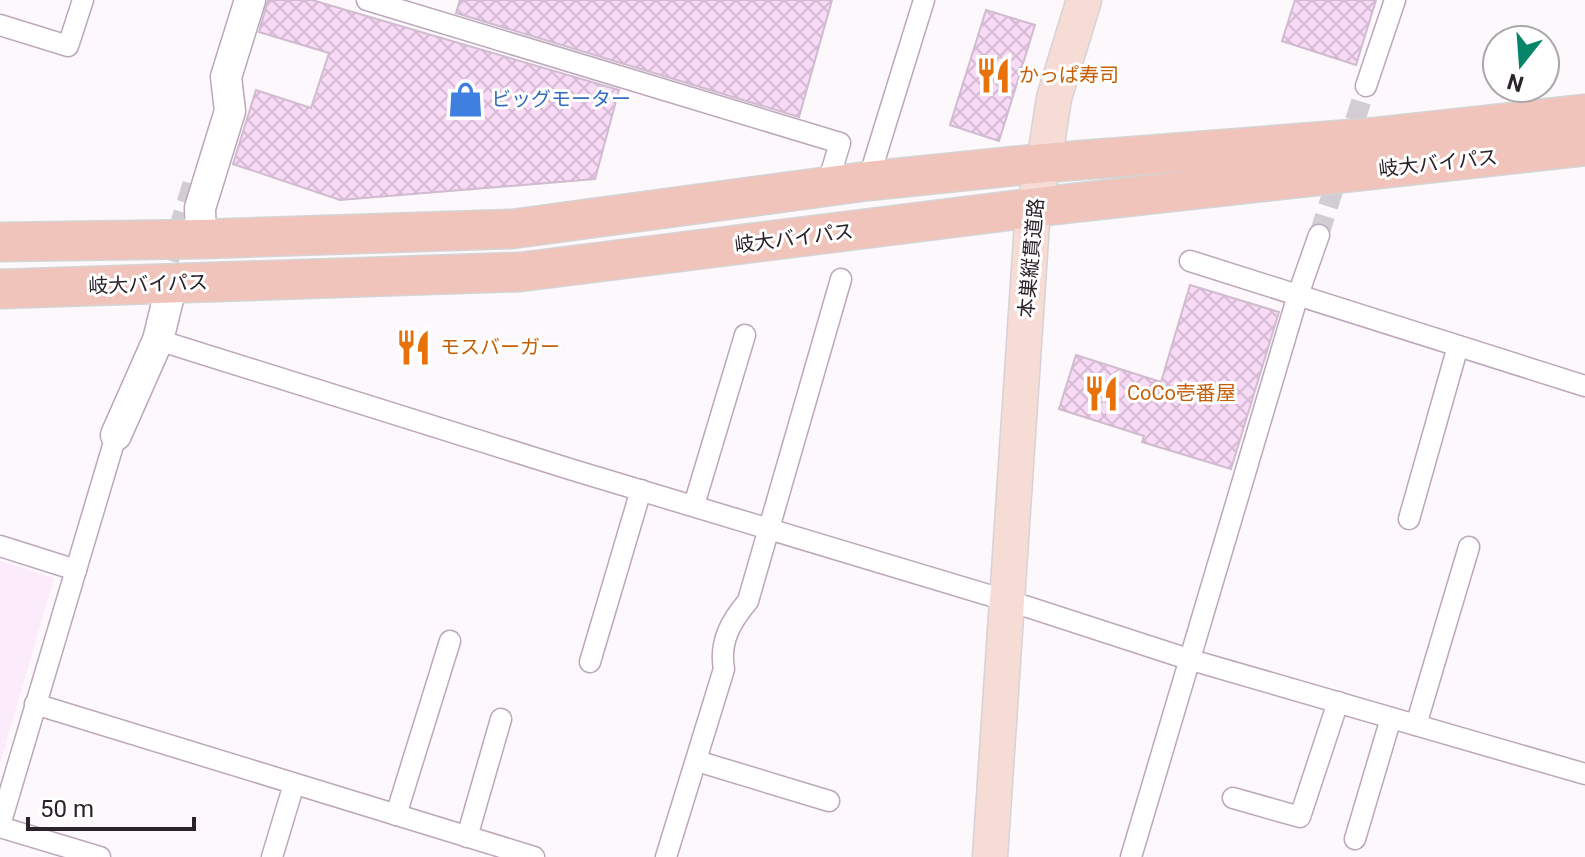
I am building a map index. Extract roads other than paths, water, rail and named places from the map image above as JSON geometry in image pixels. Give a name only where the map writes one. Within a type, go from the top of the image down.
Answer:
[{"type":"highway","name":"岐大バイパス","points":[[0,242],[512,229],[868,181],[1044,163],[1377,137],[1585,114]]},
{"type":"highway","name":"岐大バイパス","points":[[0,289],[520,272],[1044,206],[1585,146]]},
{"type":"main road","name":"本巣縦貫道路","points":[[990,857],[1017,604],[1044,206],[1044,163],[1054,98],[1084,0]]},
{"type":"main road","name":"本巣縦貫道路","points":[[1011,857],[1017,604]]},
{"type":"street","points":[[0,25],[68,46],[83,0]]},
{"type":"street","points":[[199,163],[250,0]]},
{"type":"street","points":[[367,0],[840,143],[827,186]]},
{"type":"street","points":[[868,181],[924,0]]},
{"type":"street","points":[[1366,86],[1395,0]]},
{"type":"street","points":[[201,239],[200,208],[230,111],[226,77]]},
{"type":"street","points":[[1131,857],[1298,295],[1319,235]]},
{"type":"street","points":[[1190,261],[1585,386]]},
{"type":"street","points":[[666,857],[724,669],[721,653],[732,621],[748,601],[841,279]]},
{"type":"street","points":[[116,435],[158,340],[172,283]]},
{"type":"street","points":[[694,505],[745,335]]},
{"type":"street","points":[[158,340],[1188,659],[1585,774]]},
{"type":"street","points":[[1409,519],[1458,346]]},
{"type":"street","points":[[100,857],[0,826],[138,363]]},
{"type":"street","points":[[590,662],[641,490]]},
{"type":"street","points":[[0,546],[76,570]]},
{"type":"street","points":[[1416,725],[1469,547]]},
{"type":"street","points":[[396,815],[450,641]]},
{"type":"street","points":[[1233,798],[1300,817],[1338,702]]},
{"type":"street","points":[[35,704],[534,857]]},
{"type":"street","points":[[1355,839],[1391,718]]},
{"type":"street","points":[[467,837],[501,719]]},
{"type":"street","points":[[697,761],[829,801]]},
{"type":"street","points":[[272,857],[294,784]]},
{"type":"tunnel","points":[[1319,235],[1366,86]]},
{"type":"tunnel","points":[[160,289],[193,182]]},
{"type":"place","name":"かっぱ寿司","points":[[993,75]]},
{"type":"place","name":"ビッグモーター","points":[[465,99]]},
{"type":"place","name":"モスバーガー","points":[[414,347]]},
{"type":"place","name":"CoCo壱番屋","points":[[1101,393]]}]
